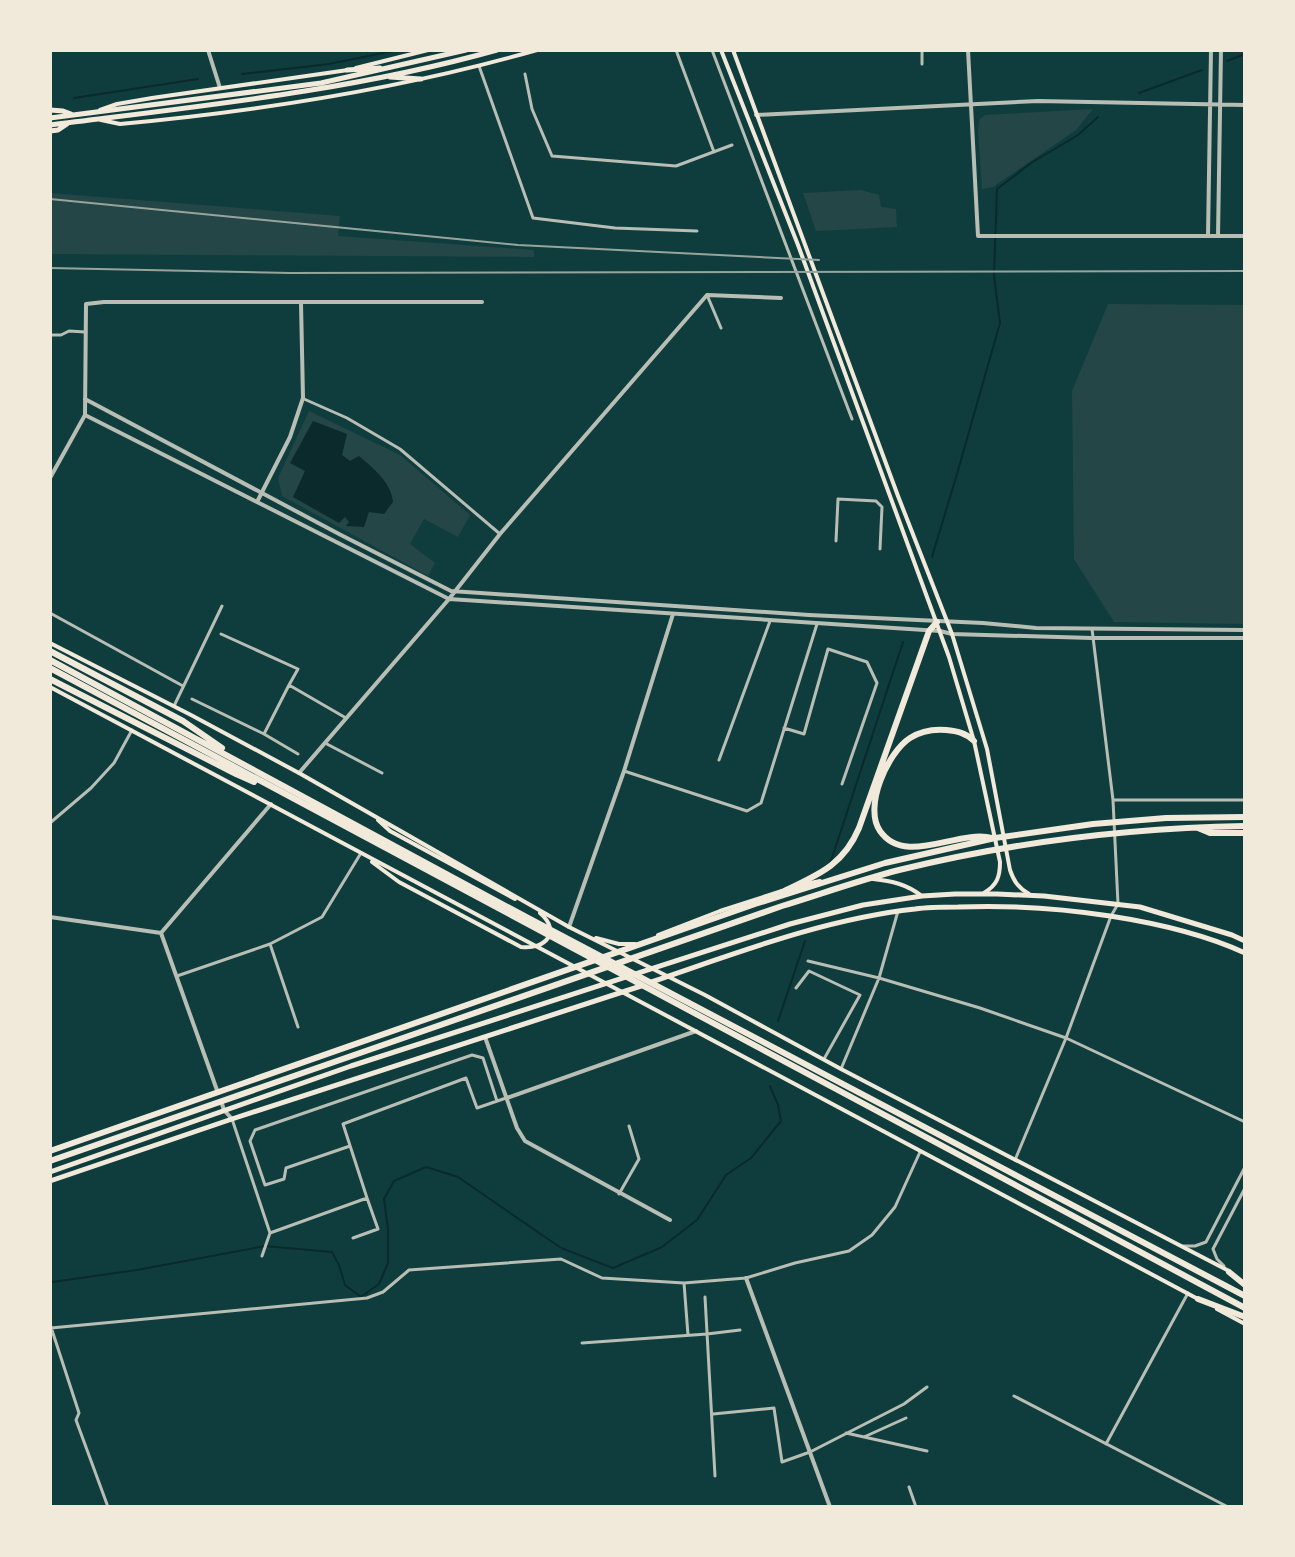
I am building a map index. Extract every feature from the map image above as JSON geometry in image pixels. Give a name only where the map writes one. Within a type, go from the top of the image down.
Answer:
[{"type":"highway","points":[[937,622],[929,631],[871,805],[879,830],[891,842],[901,846],[915,847],[981,835],[995,838]]},
{"type":"highway","points":[[50,651],[183,721],[251,768]]},
{"type":"highway","points":[[50,660],[1245,1308]]},
{"type":"highway","points":[[50,668],[1245,1296]]},
{"type":"highway","points":[[50,679],[236,774],[298,801]]},
{"type":"highway","points":[[755,904],[820,874],[846,852],[889,762],[911,737],[933,730],[947,730],[961,732],[974,741]]},
{"type":"highway","points":[[50,1151],[755,904],[885,863],[995,838],[1125,821],[1245,817]]},
{"type":"highway","points":[[50,1161],[769,911],[895,871],[1038,842],[1098,834],[1245,826]]},
{"type":"highway","points":[[1195,827],[1210,833],[1245,833]]},
{"type":"highway","points":[[1229,1272],[1245,1282]]},
{"type":"highway","points":[[1198,1299],[1245,1317]]},
{"type":"main road","points":[[347,70],[428,50]]},
{"type":"main road","points":[[50,125],[321,83],[466,50]]},
{"type":"main road","points":[[50,118],[95,116],[322,90],[497,50]]},
{"type":"main road","points":[[95,116],[120,124],[299,102],[421,79],[537,50]]},
{"type":"main road","points":[[721,50],[798,245],[949,657],[974,741],[1000,862],[997,881],[980,894]]},
{"type":"main road","points":[[733,50],[952,634],[987,749],[1010,870],[1014,881],[1031,895]]},
{"type":"main road","points":[[95,116],[117,104],[347,70],[393,67]]},
{"type":"main road","points":[[385,77],[421,79]]},
{"type":"main road","points":[[51,110],[72,115]]},
{"type":"main road","points":[[50,134],[68,123]]},
{"type":"main road","points":[[50,643],[299,773],[569,927],[705,995],[1229,1272]]},
{"type":"main road","points":[[50,687],[1245,1324]]},
{"type":"main road","points":[[361,853],[399,882],[521,947],[541,945],[546,941],[550,930],[548,921],[540,913],[390,831],[371,814]]},
{"type":"main road","points":[[588,937],[634,944],[720,911],[810,882],[852,876],[895,881],[922,896]]},
{"type":"main road","points":[[50,1172],[351,1066],[790,924],[863,905],[922,896],[1031,895],[1140,907],[1245,941]]},
{"type":"main road","points":[[50,1181],[795,934],[898,911],[998,905],[1079,910],[1137,920],[1245,953]]},
{"type":"street","points":[[208,50],[220,88]]},
{"type":"street","points":[[676,50],[714,152]]},
{"type":"street","points":[[712,50],[852,419]]},
{"type":"street","points":[[922,50],[922,64]]},
{"type":"street","points":[[968,50],[978,236],[1245,236]]},
{"type":"street","points":[[1208,236],[1211,50]]},
{"type":"street","points":[[1218,236],[1221,50]]},
{"type":"street","points":[[479,66],[533,218],[615,228],[697,231]]},
{"type":"street","points":[[525,74],[532,109],[552,156],[676,166],[732,145]]},
{"type":"street","points":[[755,115],[1038,101],[1245,105]]},
{"type":"street","points":[[707,295],[781,298]]},
{"type":"street","points":[[707,295],[721,328]]},
{"type":"street","points":[[299,773],[707,295]]},
{"type":"street","points":[[257,502],[290,437],[303,398],[301,302]]},
{"type":"street","points":[[50,478],[85,415],[86,304],[482,302]]},
{"type":"street","points":[[50,335],[85,332]]},
{"type":"street","points":[[303,398],[347,418],[400,449],[500,534]]},
{"type":"street","points":[[85,399],[451,591],[947,623],[1092,629],[1245,630]]},
{"type":"street","points":[[85,415],[449,599],[952,634],[1245,638]]},
{"type":"street","points":[[836,541],[838,499],[876,501],[882,507],[880,549]]},
{"type":"street","points":[[174,706],[222,606]]},
{"type":"street","points":[[50,613],[183,686]]},
{"type":"street","points":[[569,927],[624,771],[673,614]]},
{"type":"street","points":[[719,760],[770,621]]},
{"type":"street","points":[[624,771],[747,811],[761,803],[817,624]]},
{"type":"street","points":[[1015,1160],[1118,904],[1113,800],[1092,629]]},
{"type":"street","points":[[221,634],[298,669],[264,734]]},
{"type":"street","points":[[783,728],[804,734],[828,649],[867,662],[877,683],[842,784]]},
{"type":"street","points":[[289,685],[346,718]]},
{"type":"street","points":[[192,699],[298,754]]},
{"type":"street","points":[[50,823],[91,788],[114,763],[132,730]]},
{"type":"street","points":[[325,743],[382,773]]},
{"type":"street","points":[[1113,800],[1245,800]]},
{"type":"street","points":[[161,933],[271,804]]},
{"type":"street","points":[[177,976],[270,944],[322,917],[361,853]]},
{"type":"street","points":[[841,1069],[879,978],[898,911]]},
{"type":"street","points":[[50,917],[161,933]]},
{"type":"street","points":[[161,933],[224,1110],[232,1119],[270,1233],[262,1256]]},
{"type":"street","points":[[270,944],[298,1027]]},
{"type":"street","points":[[808,961],[980,1008],[1066,1038],[1245,1122]]},
{"type":"street","points":[[796,988],[809,971],[870,1001]]},
{"type":"street","points":[[824,1059],[860,995]]},
{"type":"street","points":[[353,1238],[378,1229],[343,1124],[466,1078],[477,1108],[696,1031]]},
{"type":"street","points":[[485,1037],[517,1128],[525,1141],[670,1220]]},
{"type":"street","points":[[350,1146],[286,1168],[284,1179],[265,1185],[250,1141],[255,1130],[472,1055],[483,1058],[497,1101]]},
{"type":"street","points":[[619,1194],[639,1159],[629,1126]]},
{"type":"street","points":[[108,1507],[76,1420],[79,1413],[51,1326],[367,1298],[383,1292],[409,1270],[561,1259],[602,1278],[684,1283],[746,1278],[849,1251],[872,1235],[895,1207],[920,1152]]},
{"type":"street","points":[[1179,1246],[1206,1242],[1245,1167]]},
{"type":"street","points":[[1229,1272],[1217,1259],[1213,1249],[1245,1188]]},
{"type":"street","points":[[270,1233],[367,1198]]},
{"type":"street","points":[[746,1278],[830,1507]]},
{"type":"street","points":[[684,1283],[688,1335]]},
{"type":"street","points":[[1106,1444],[1188,1293]]},
{"type":"street","points":[[705,1297],[715,1476]]},
{"type":"street","points":[[582,1343],[740,1330]]},
{"type":"street","points":[[713,1414],[774,1408],[782,1462],[810,1452],[904,1404],[927,1387]]},
{"type":"street","points":[[1014,1396],[1228,1507]]},
{"type":"street","points":[[864,1437],[906,1418]]},
{"type":"street","points":[[846,1433],[927,1451]]},
{"type":"street","points":[[909,1487],[916,1507]]},
{"type":"shaded area","points":[[1093,109],[1076,130],[993,187],[982,189],[978,132],[979,120],[985,115]]},
{"type":"shaded area","points":[[861,190],[879,195],[881,207],[896,209],[897,227],[816,231],[803,193]]},
{"type":"shaded area","points":[[50,193],[340,216],[338,236],[534,250],[534,257],[50,254]]},
{"type":"shaded area","points":[[1108,304],[1245,305],[1245,624],[1114,622],[1074,559],[1072,391]]},
{"type":"shaded area","points":[[309,411],[400,455],[470,515],[458,537],[424,519],[410,544],[435,563],[428,576],[282,496],[278,478]]},
{"type":"shaded area","points":[[313,421],[347,434],[342,455],[350,461],[359,456],[389,488],[393,502],[384,514],[369,512],[364,527],[346,526],[349,522],[345,517],[339,523],[293,497],[305,471],[290,463]]},
{"type":"waterway","points":[[242,74],[329,64],[398,50]]},
{"type":"waterway","points":[[1227,61],[1245,54]]},
{"type":"waterway","points":[[1139,93],[1202,70]]},
{"type":"waterway","points":[[74,98],[198,79]]},
{"type":"waterway","points":[[932,557],[1000,323],[994,276],[997,189],[1031,163],[1078,135],[1098,117]]},
{"type":"waterway","points":[[830,864],[903,642]]},
{"type":"waterway","points":[[778,1021],[805,941]]},
{"type":"waterway","points":[[50,1284],[265,1246],[332,1252],[345,1285],[361,1297],[379,1284],[388,1263],[384,1199],[394,1181],[426,1167],[458,1177],[561,1248],[613,1268],[662,1247],[697,1220],[726,1175],[751,1158],[781,1121],[770,1086]]},
{"type":"railway","points":[[50,199],[518,245],[819,260]]},
{"type":"railway","points":[[50,268],[290,273],[1245,271]]}]
